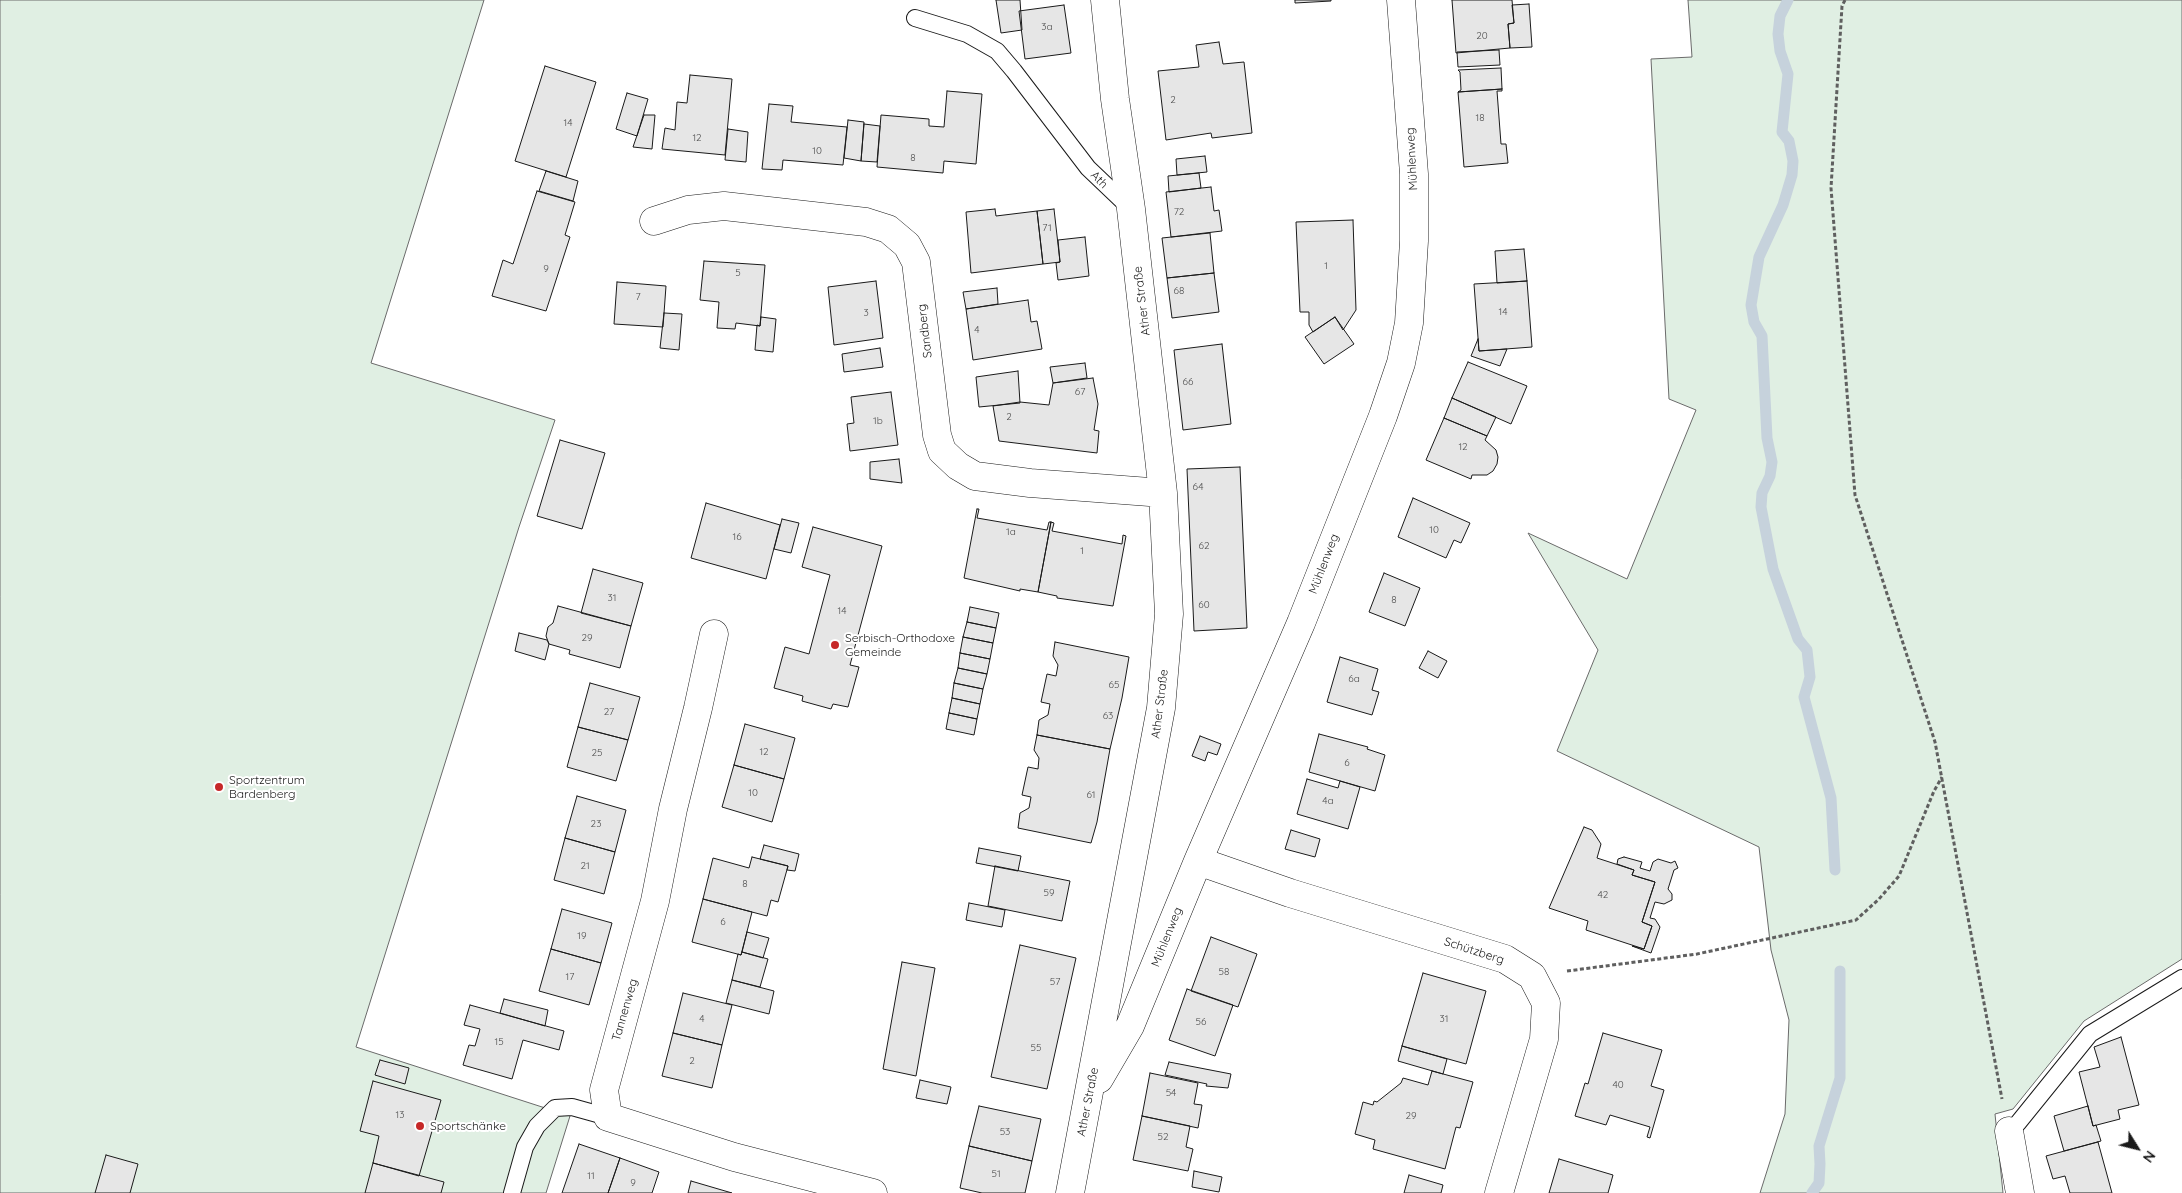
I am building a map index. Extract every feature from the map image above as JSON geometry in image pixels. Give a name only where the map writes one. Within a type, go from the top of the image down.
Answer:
[{"type":"street","name":"Ath","points":[[1105,0],[1115,99],[1131,209]]},
{"type":"street","name":"Mühlenweg","points":[[1090,1093],[1130,1026],[1198,862],[1302,623],[1383,416],[1401,363],[1409,323],[1414,232],[1414,174],[1401,0]]},
{"type":"street","name":"Sandberg","points":[[654,221],[688,210],[724,206],[866,222],[888,229],[907,245],[916,262],[937,435],[942,451],[975,476],[1030,483],[1163,493]]},
{"type":"street","name":"Ather Straße","points":[[1070,1193],[1161,708],[1169,614],[1163,493],[1131,209]]},
{"type":"street","name":"Tannenweg","points":[[608,1117],[604,1090],[654,901],[673,809],[714,634]]},
{"type":"street","name":"Schützberg","points":[[1198,862],[1290,893],[1505,960],[1532,976]]},
{"type":"street","points":[[1500,1193],[1544,1039],[1546,1003],[1532,976]]},
{"type":"street","points":[[608,1117],[734,1157],[809,1185],[874,1193]]},
{"type":"street","points":[[2009,1131],[2020,1193]]},
{"type":"lane","name":"Ath","points":[[915,18],[967,34],[997,51],[1088,168],[1131,209]]},
{"type":"lane","points":[[2009,1131],[2018,1123],[2090,1034],[2182,978]]},
{"type":"lane","points":[[512,1193],[525,1147],[536,1126],[554,1108],[572,1107],[608,1117]]},
{"type":"path","points":[[1845,0],[1842,6],[1831,188],[1855,495],[1935,742],[2009,1131]]},
{"type":"path","points":[[1532,976],[1697,954],[1856,920],[1879,899],[1898,876],[1942,776]]},
{"type":"green space","name":"Sportzentrum Bardenberg","points":[[0,0],[484,0],[371,363],[555,420],[519,527],[356,1047],[570,1116],[546,1193],[0,1193]]},
{"type":"green space","points":[[1688,0],[2182,0],[2182,959],[2084,1021],[2013,1109],[1995,1114],[2003,1193],[1760,1193],[1785,1114],[1789,1020],[1771,950],[1759,847],[1557,751],[1598,650],[1528,533],[1627,579],[1696,410],[1669,399],[1651,59],[1692,57]]},
{"type":"building","points":[[996,0],[1020,0],[1022,30],[1001,33]]},
{"type":"building","points":[[1295,0],[1331,0],[1331,1],[1295,3]]},
{"type":"building","points":[[1452,0],[1512,0],[1514,23],[1508,24],[1510,48],[1456,53]]},
{"type":"building","points":[[1529,4],[1532,47],[1510,48],[1508,24],[1514,23],[1512,5]]},
{"type":"building","points":[[1064,5],[1071,53],[1025,59],[1019,11]]},
{"type":"building","points":[[1219,42],[1223,64],[1244,62],[1252,133],[1212,138],[1211,133],[1166,140],[1158,71],[1199,67],[1196,45]]},
{"type":"building","points":[[1499,50],[1500,65],[1458,67],[1457,52]]},
{"type":"building","points":[[545,66],[596,82],[566,177],[515,161]]},
{"type":"building","points":[[1501,68],[1502,89],[1458,92],[1461,90],[1460,72],[1458,70]]},
{"type":"building","points":[[690,75],[732,79],[725,155],[662,149],[665,128],[675,130],[677,102],[687,103]]},
{"type":"building","points":[[1502,89],[1502,91],[1497,91],[1501,144],[1506,144],[1508,163],[1464,167],[1458,92]]},
{"type":"building","points":[[947,91],[982,94],[976,164],[944,161],[943,173],[877,167],[881,115],[929,119],[929,126],[944,127]]},
{"type":"building","points":[[627,93],[648,99],[637,136],[616,129]]},
{"type":"building","points":[[769,104],[793,106],[791,122],[847,127],[843,165],[783,160],[782,170],[762,169]]},
{"type":"building","points":[[644,115],[655,115],[652,149],[633,147]]},
{"type":"building","points":[[848,120],[864,122],[861,161],[844,158]]},
{"type":"building","points":[[864,124],[880,126],[877,162],[861,161]]},
{"type":"building","points":[[728,129],[748,132],[746,162],[725,160]]},
{"type":"building","points":[[1205,156],[1207,172],[1177,175],[1176,159]]},
{"type":"building","points":[[546,171],[578,181],[573,201],[539,191]]},
{"type":"building","points":[[1199,173],[1201,188],[1169,192],[1168,176]]},
{"type":"building","points":[[1211,187],[1214,211],[1219,210],[1222,231],[1171,237],[1166,192]]},
{"type":"building","points":[[537,191],[575,202],[565,235],[570,237],[546,311],[492,296],[503,260],[513,264]]},
{"type":"building","points":[[995,209],[996,216],[1037,211],[1043,264],[971,273],[966,212]]},
{"type":"building","points":[[1054,209],[1060,262],[1043,264],[1037,211]]},
{"type":"building","points":[[1353,220],[1356,310],[1343,330],[1335,317],[1313,332],[1309,325],[1309,312],[1300,312],[1296,222]]},
{"type":"building","points":[[1210,233],[1214,273],[1167,278],[1162,238]]},
{"type":"building","points":[[1085,237],[1089,276],[1058,280],[1056,263],[1060,262],[1058,240]]},
{"type":"building","points":[[1524,249],[1527,281],[1497,283],[1495,251]]},
{"type":"building","points":[[704,261],[765,265],[760,326],[736,323],[735,329],[717,328],[719,302],[700,300]]},
{"type":"building","points":[[1214,273],[1219,312],[1172,318],[1167,278]]},
{"type":"building","points":[[876,281],[883,338],[834,345],[828,287]]},
{"type":"building","points":[[1527,281],[1532,347],[1479,351],[1474,284]]},
{"type":"building","points":[[617,282],[666,286],[663,327],[614,324]]},
{"type":"building","points":[[997,288],[998,304],[966,309],[963,292]]},
{"type":"building","points":[[1028,300],[1031,322],[1037,321],[1042,349],[973,360],[966,309]]},
{"type":"building","points":[[664,313],[682,314],[679,350],[660,348]]},
{"type":"building","points":[[761,317],[776,319],[773,352],[755,350],[757,325],[760,326]]},
{"type":"building","points":[[1335,317],[1354,344],[1324,364],[1305,337]]},
{"type":"building","points":[[1478,339],[1479,351],[1507,349],[1500,366],[1471,356]]},
{"type":"building","points":[[1222,344],[1231,424],[1183,430],[1174,350]]},
{"type":"building","points":[[880,348],[883,367],[844,372],[842,354]]},
{"type":"building","points":[[1468,362],[1527,386],[1511,424],[1452,398]]},
{"type":"building","points":[[1085,363],[1087,378],[1053,383],[1050,367]]},
{"type":"building","points":[[1018,371],[1020,403],[979,407],[976,377]]},
{"type":"building","points":[[1093,378],[1098,404],[1094,430],[1099,431],[1097,453],[999,441],[993,406],[1020,402],[1049,405],[1053,383]]},
{"type":"building","points":[[891,392],[898,445],[850,451],[847,424],[854,423],[851,397]]},
{"type":"building","points":[[1452,398],[1496,417],[1487,436],[1444,418]]},
{"type":"building","points":[[1444,418],[1487,436],[1485,440],[1496,450],[1498,457],[1493,471],[1487,475],[1472,475],[1471,479],[1426,460]]},
{"type":"building","points":[[560,440],[605,453],[582,529],[537,516]]},
{"type":"building","points":[[899,459],[902,483],[870,479],[870,462]]},
{"type":"building","points":[[1240,467],[1247,628],[1194,631],[1187,469]]},
{"type":"building","points":[[1413,498],[1470,523],[1461,543],[1454,540],[1446,558],[1398,537]]},
{"type":"building","points":[[706,503],[780,525],[766,579],[691,558]]},
{"type":"building","points":[[977,509],[979,509],[977,518],[1047,530],[1049,522],[1051,522],[1038,592],[1020,589],[1020,591],[964,578]]},
{"type":"building","points":[[782,519],[799,523],[791,553],[774,549]]},
{"type":"building","points":[[1051,522],[1054,523],[1052,531],[1122,544],[1123,535],[1126,536],[1113,606],[1057,598],[1057,596],[1038,592]]},
{"type":"building","points":[[813,527],[882,546],[850,665],[859,667],[848,707],[833,704],[831,709],[802,701],[803,696],[774,688],[785,647],[809,654],[830,575],[802,567]]},
{"type":"building","points":[[593,569],[643,583],[631,626],[581,613]]},
{"type":"building","points":[[1384,573],[1420,588],[1405,626],[1369,612]]},
{"type":"building","points":[[558,606],[631,626],[620,668],[569,654],[570,650],[549,644],[546,636],[548,627],[553,623]]},
{"type":"building","points":[[970,607],[999,613],[996,628],[967,622]]},
{"type":"building","points":[[967,622],[996,628],[993,643],[963,637]]},
{"type":"building","points":[[519,633],[547,640],[549,644],[545,660],[515,651]]},
{"type":"building","points":[[963,637],[993,643],[990,659],[960,653]]},
{"type":"building","points":[[1055,642],[1129,657],[1110,749],[1037,735],[1039,720],[1048,715],[1050,704],[1041,702],[1047,674],[1056,676],[1058,665],[1053,656]]},
{"type":"building","points":[[1428,651],[1447,661],[1438,678],[1419,668]]},
{"type":"building","points":[[960,653],[990,659],[987,674],[958,668]]},
{"type":"building","points":[[1340,657],[1378,669],[1372,690],[1379,692],[1372,715],[1327,702]]},
{"type":"building","points":[[958,668],[987,674],[983,689],[954,683]]},
{"type":"building","points":[[590,683],[640,697],[628,740],[578,727]]},
{"type":"building","points":[[954,683],[983,689],[980,704],[952,698]]},
{"type":"building","points":[[952,698],[980,704],[977,719],[949,713]]},
{"type":"building","points":[[949,713],[977,719],[974,735],[946,729]]},
{"type":"building","points":[[745,724],[795,738],[784,779],[734,765]]},
{"type":"building","points":[[578,727],[628,740],[616,781],[567,767]]},
{"type":"building","points":[[1319,734],[1368,747],[1367,749],[1385,755],[1375,791],[1309,772]]},
{"type":"building","points":[[1037,735],[1110,749],[1097,822],[1091,843],[1018,828],[1020,813],[1029,808],[1031,797],[1022,795],[1028,767],[1038,769],[1039,758],[1034,750]]},
{"type":"building","points":[[1200,736],[1221,744],[1217,755],[1208,752],[1205,761],[1192,756]]},
{"type":"building","points":[[734,765],[784,779],[772,822],[722,807]]},
{"type":"building","points":[[1307,779],[1338,788],[1340,781],[1360,787],[1348,829],[1297,814]]},
{"type":"building","points":[[577,796],[626,810],[615,852],[565,838]]},
{"type":"building","points":[[1584,827],[1592,830],[1601,844],[1597,858],[1634,870],[1632,875],[1655,882],[1642,922],[1652,926],[1644,949],[1586,930],[1588,921],[1549,908]]},
{"type":"building","points":[[1291,830],[1320,839],[1315,857],[1285,849]]},
{"type":"building","points":[[565,838],[615,852],[604,894],[554,880]]},
{"type":"building","points":[[764,845],[799,854],[795,871],[787,870],[788,866],[760,859]]},
{"type":"building","points":[[979,848],[1021,856],[1018,871],[976,863]]},
{"type":"building","points":[[752,857],[788,866],[778,902],[771,900],[767,916],[703,899],[713,858],[749,868]]},
{"type":"building","points":[[1624,857],[1642,862],[1640,868],[1650,871],[1653,862],[1658,859],[1671,863],[1675,861],[1678,868],[1674,870],[1668,889],[1672,894],[1672,900],[1664,904],[1655,902],[1650,918],[1655,919],[1660,927],[1651,953],[1632,946],[1644,949],[1652,926],[1642,922],[1655,882],[1632,875],[1634,870],[1617,864],[1618,859]]},
{"type":"building","points":[[995,866],[1070,881],[1062,921],[988,906]]},
{"type":"building","points":[[703,899],[752,912],[741,955],[692,942]]},
{"type":"building","points":[[969,903],[1005,910],[1002,927],[966,920]]},
{"type":"building","points":[[562,909],[612,923],[601,963],[551,949]]},
{"type":"building","points":[[747,932],[769,938],[763,958],[742,952]]},
{"type":"building","points":[[1211,937],[1257,954],[1238,1007],[1191,991]]},
{"type":"building","points":[[1020,945],[1076,958],[1047,1089],[991,1077]]},
{"type":"building","points":[[551,949],[601,963],[589,1005],[539,991]]},
{"type":"building","points":[[742,952],[768,959],[760,987],[732,980],[738,954],[741,955]]},
{"type":"building","points":[[902,962],[935,968],[916,1076],[883,1069]]},
{"type":"building","points":[[1423,973],[1486,991],[1466,1064],[1402,1046]]},
{"type":"building","points":[[732,980],[774,991],[769,1014],[726,1003]]},
{"type":"building","points":[[1187,989],[1233,1005],[1215,1056],[1169,1040]]},
{"type":"building","points":[[683,993],[732,1005],[722,1045],[673,1033]]},
{"type":"building","points":[[504,999],[548,1010],[545,1026],[500,1013]]},
{"type":"building","points":[[470,1005],[564,1031],[559,1050],[523,1040],[512,1079],[463,1065],[469,1045],[475,1046],[480,1029],[464,1025]]},
{"type":"building","points":[[673,1033],[722,1045],[712,1088],[662,1076]]},
{"type":"building","points":[[1603,1033],[1662,1050],[1651,1086],[1664,1090],[1650,1138],[1647,1137],[1650,1127],[1610,1115],[1606,1125],[1575,1116],[1585,1083],[1588,1084]]},
{"type":"building","points":[[2121,1037],[2139,1105],[2118,1110],[2120,1119],[2093,1126],[2079,1072],[2100,1067],[2094,1047]]},
{"type":"building","points":[[1402,1046],[1447,1059],[1443,1074],[1398,1061]]},
{"type":"building","points":[[380,1060],[409,1068],[405,1084],[375,1075]]},
{"type":"building","points":[[1169,1062],[1231,1074],[1228,1088],[1206,1086],[1207,1084],[1165,1075]]},
{"type":"building","points":[[1432,1071],[1473,1082],[1460,1128],[1456,1127],[1445,1169],[1373,1149],[1375,1140],[1355,1134],[1363,1102],[1373,1105],[1374,1101],[1377,1102],[1401,1083],[1403,1078],[1428,1085]]},
{"type":"building","points":[[1150,1073],[1198,1083],[1194,1104],[1202,1105],[1198,1128],[1142,1116]]},
{"type":"building","points":[[920,1080],[951,1087],[947,1104],[916,1098]]},
{"type":"building","points":[[373,1081],[441,1100],[419,1176],[373,1163],[379,1136],[360,1131]]},
{"type":"building","points":[[979,1106],[1041,1119],[1032,1161],[969,1146]]},
{"type":"building","points":[[2088,1106],[2093,1126],[2096,1125],[2101,1141],[2064,1151],[2054,1116]]},
{"type":"building","points":[[1142,1116],[1190,1126],[1186,1147],[1193,1149],[1188,1171],[1133,1160]]},
{"type":"building","points":[[2098,1142],[2112,1193],[2070,1193],[2065,1176],[2053,1179],[2046,1156]]},
{"type":"building","points":[[579,1144],[620,1158],[608,1193],[562,1193]]},
{"type":"building","points":[[969,1146],[1032,1161],[1025,1193],[982,1193],[960,1188]]},
{"type":"building","points":[[106,1155],[138,1164],[130,1193],[95,1193]]},
{"type":"building","points":[[620,1158],[659,1172],[652,1193],[608,1193]]},
{"type":"building","points":[[1559,1159],[1613,1175],[1608,1193],[1549,1193]]},
{"type":"building","points":[[373,1163],[444,1182],[441,1193],[365,1193]]},
{"type":"building","points":[[1194,1171],[1222,1177],[1219,1192],[1192,1187]]},
{"type":"building","points":[[1409,1175],[1443,1185],[1441,1193],[1404,1193]]},
{"type":"building","points":[[691,1181],[732,1193],[688,1193]]},
{"type":"waterway","points":[[1788,0],[1780,16],[1778,34],[1780,51],[1788,74],[1782,132],[1789,141],[1793,161],[1792,175],[1783,205],[1759,257],[1751,305],[1754,322],[1762,336],[1767,438],[1772,462],[1770,476],[1762,493],[1761,507],[1773,569],[1798,639],[1807,650],[1810,677],[1804,697],[1831,798],[1835,870]]},
{"type":"waterway","points":[[1812,1193],[1819,1183],[1819,1146],[1840,1078],[1840,971]]},
{"type":"place","name":"Serbisch-Orthodoxe Gemeinde","points":[[835,645]]},
{"type":"place","name":"Sportzentrum Bardenberg","points":[[219,787]]},
{"type":"place","name":"Sportschänke","points":[[420,1126]]}]
